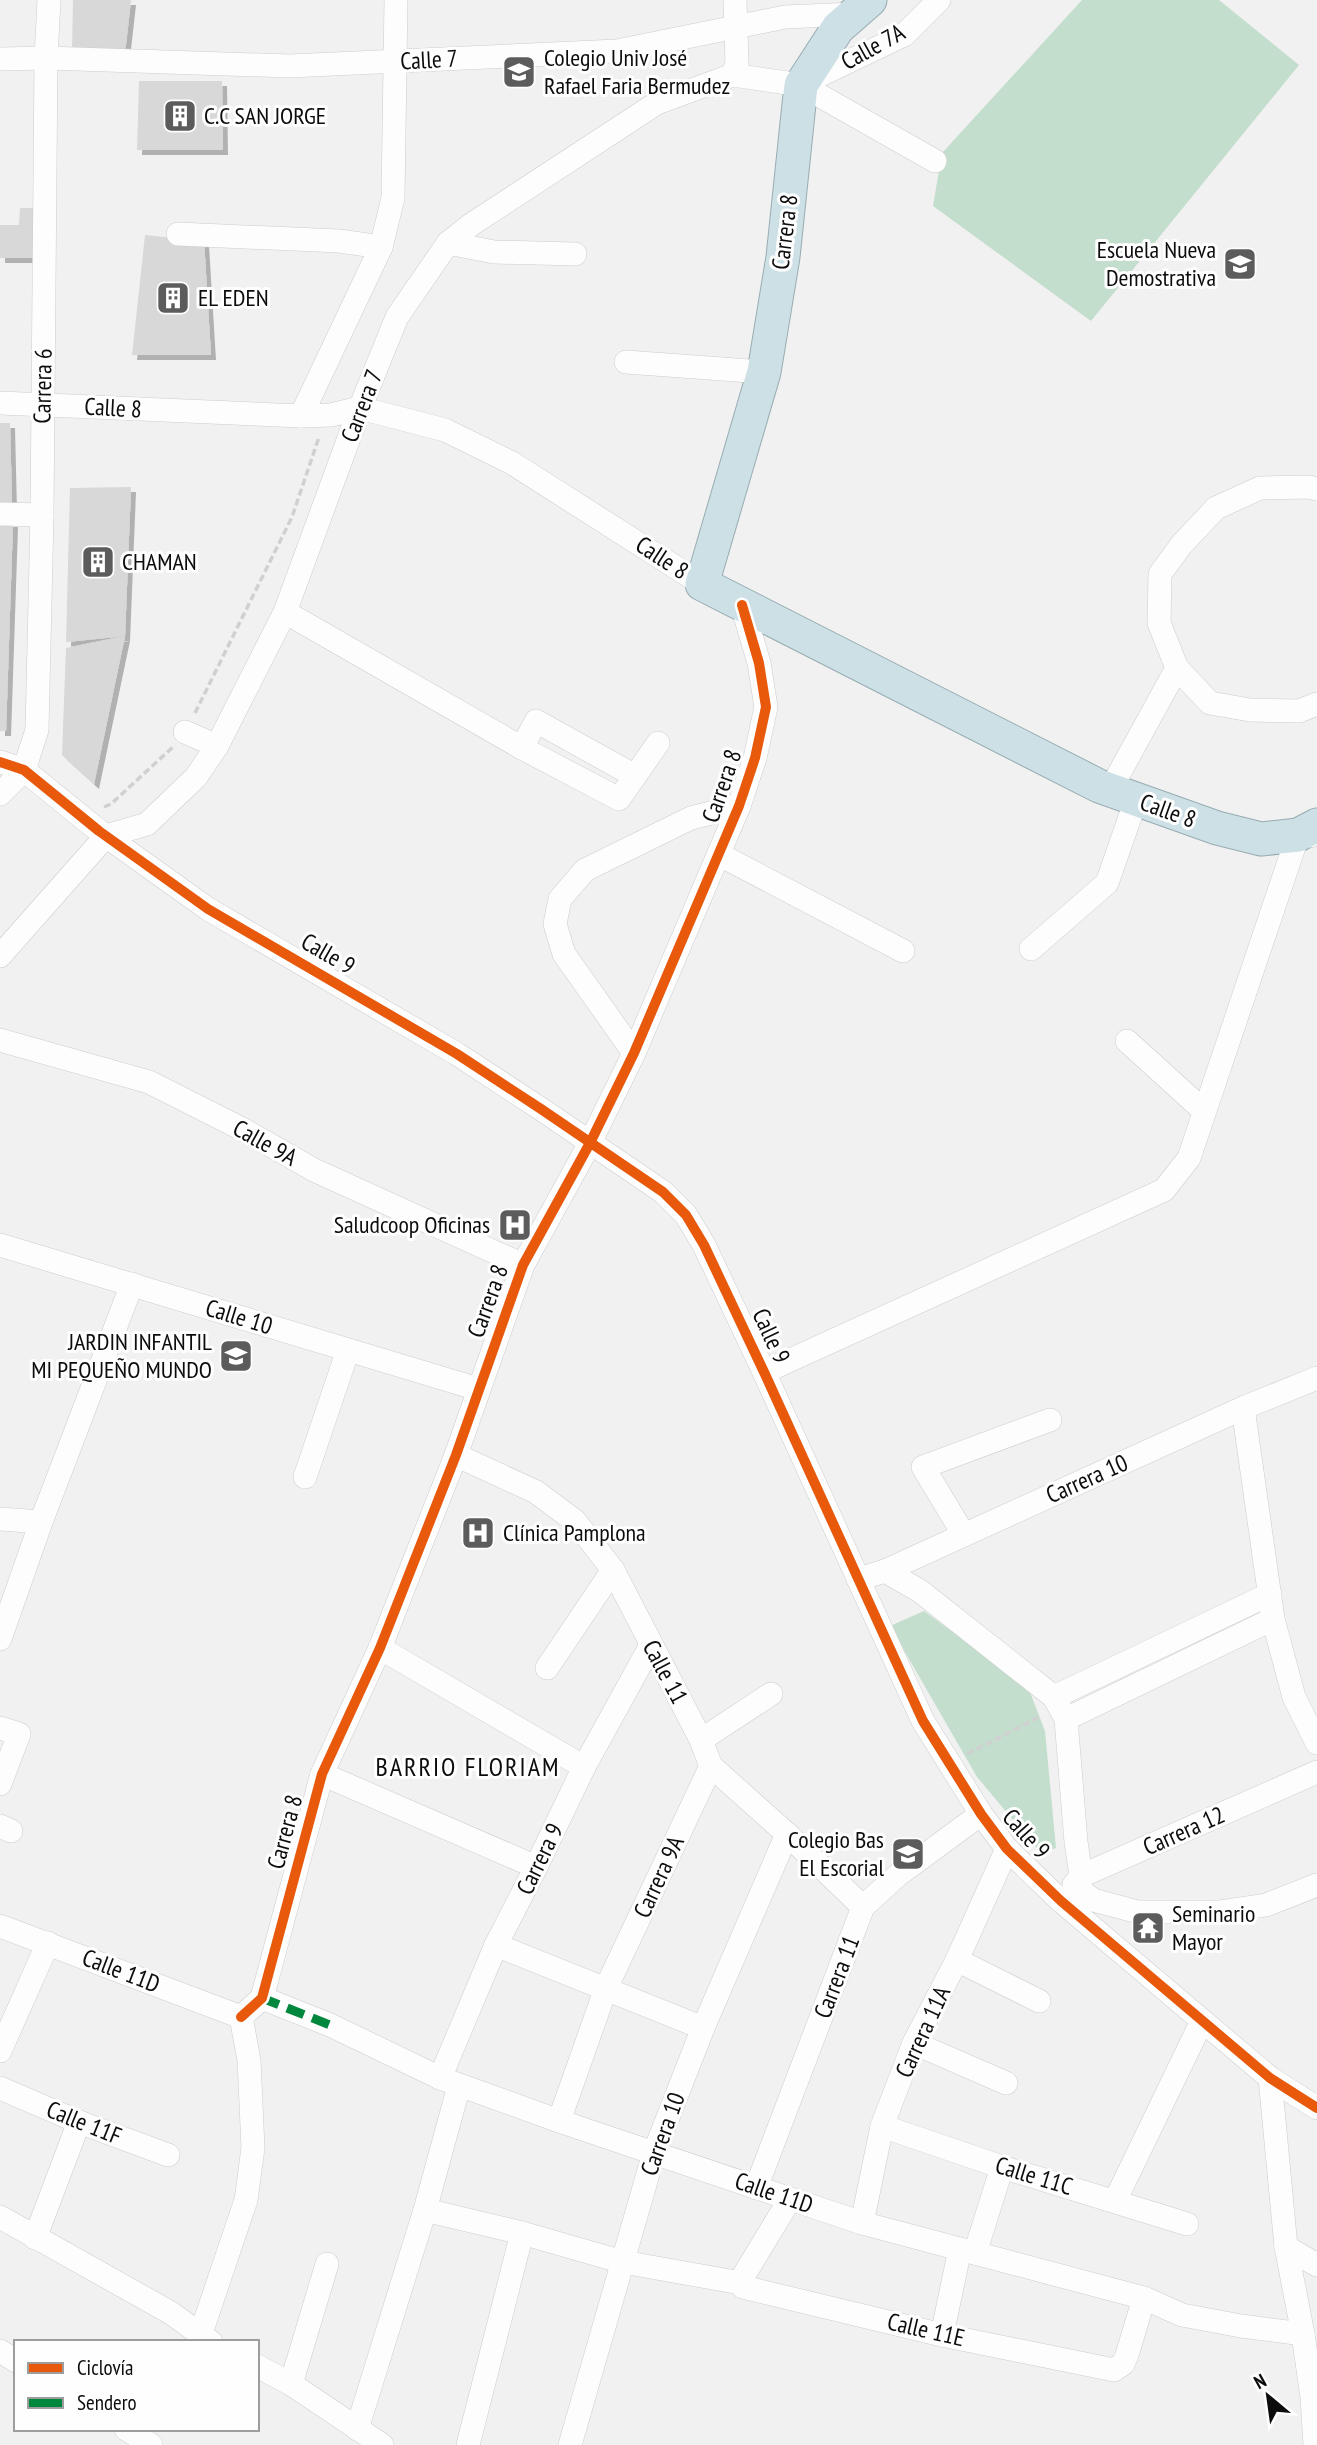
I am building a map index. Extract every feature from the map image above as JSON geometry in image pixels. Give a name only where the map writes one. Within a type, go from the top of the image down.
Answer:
[{"type":"highway","name":"Carrera 8","points":[[702,584],[764,372],[808,74],[854,14]]},
{"type":"highway","name":"Calle 8","points":[[702,584],[1099,786],[1217,828],[1261,839],[1311,832]]},
{"type":"street","name":"Carrera 6","points":[[24,770],[37,730],[42,515],[46,58],[50,0]]},
{"type":"street","name":"Carrera 7","points":[[301,416],[381,247],[393,198],[396,0]]},
{"type":"street","points":[[735,0],[735,54]]},
{"type":"street","name":"Calle 7A","points":[[808,74],[905,34],[939,0]]},
{"type":"street","name":"Calle 7","points":[[0,59],[46,58],[289,66],[617,51],[735,54],[785,17],[854,14]]},
{"type":"street","name":"Carrera 7","points":[[94,827],[147,824],[196,777],[201,740],[285,612],[341,412],[397,317],[448,243],[472,224],[735,54],[808,74]]},
{"type":"street","points":[[808,74],[935,161]]},
{"type":"street","points":[[178,234],[339,241],[381,247]]},
{"type":"street","points":[[448,243],[494,251],[575,254]]},
{"type":"street","points":[[626,362],[764,372]]},
{"type":"street","name":"Calle 8","points":[[0,403],[301,416],[341,412],[445,430],[512,463],[702,584]]},
{"type":"street","points":[[1317,489],[1260,488],[1216,508],[1182,544],[1160,574],[1159,623],[1177,668],[1210,703],[1250,710],[1299,711],[1317,704]]},
{"type":"street","points":[[0,514],[42,515]]},
{"type":"street","name":"Carrera 8","points":[[262,1998],[322,1774],[380,1648],[456,1455],[523,1265],[590,1143],[634,1053],[739,806],[755,758],[766,708],[759,663],[742,605]]},
{"type":"street","points":[[285,612],[522,748],[619,799],[658,744]]},
{"type":"street","points":[[1031,949],[1107,883],[1123,795],[1177,668]]},
{"type":"street","name":"Calle 9","points":[[0,762],[24,770],[94,827],[208,909],[457,1054],[663,1192],[686,1215],[704,1244],[764,1372],[923,1721],[981,1814],[1007,1849],[1072,1888],[1202,2021],[1270,2078],[1317,2108]]},
{"type":"street","points":[[0,794],[24,770]]},
{"type":"street","points":[[634,1053],[564,954],[555,924],[561,899],[585,870],[691,818],[739,806]]},
{"type":"street","points":[[0,956],[94,827]]},
{"type":"street","points":[[764,1372],[1164,1190],[1189,1158],[1311,832]]},
{"type":"street","points":[[720,855],[902,951]]},
{"type":"street","name":"Calle 9A","points":[[0,1040],[149,1082],[244,1130],[314,1170],[523,1265]]},
{"type":"street","points":[[1127,1041],[1205,1111]]},
{"type":"street","name":"Calle 10","points":[[0,1245],[478,1389]]},
{"type":"street","points":[[2,1631],[132,1284]]},
{"type":"street","points":[[305,1477],[348,1350]]},
{"type":"street","name":"Carrera 10","points":[[858,1579],[885,1571],[1243,1408],[1317,1378]]},
{"type":"street","points":[[1243,1408],[1273,1619],[1294,1697],[1317,1743]]},
{"type":"street","points":[[964,1535],[923,1467],[1050,1420]]},
{"type":"street","name":"Calle 11","points":[[456,1455],[536,1492],[575,1521],[612,1570],[701,1740],[711,1766],[863,1907]]},
{"type":"street","points":[[0,1519],[41,1522]]},
{"type":"street","points":[[547,1668],[612,1570]]},
{"type":"street","points":[[885,1571],[920,1591],[1060,1708],[1076,1842],[1072,1888],[1093,1900],[1138,1912],[1219,1912],[1266,1905],[1317,1885]]},
{"type":"street","points":[[1060,1708],[1270,1594]]},
{"type":"street","points":[[1060,1708],[1273,1619]]},
{"type":"street","name":"Carrera 9","points":[[357,2430],[425,2210],[449,2082],[496,1945],[584,1767],[651,1645]]},
{"type":"street","points":[[380,1648],[584,1767]]},
{"type":"street","points":[[701,1740],[771,1694]]},
{"type":"street","points":[[0,1784],[10,1731]]},
{"type":"street","name":"Carrera 9A","points":[[559,2121],[606,1988],[711,1766]]},
{"type":"street","name":"Carrera 12","points":[[1072,1888],[1317,1772]]},
{"type":"street","points":[[322,1774],[536,1867]]},
{"type":"street","name":"Carrera 11","points":[[757,2188],[863,1907],[898,1875],[981,1814]]},
{"type":"street","name":"Carrera 10","points":[[570,2445],[654,2153],[703,2028],[787,1834]]},
{"type":"street","name":"Carrera 11A","points":[[862,2223],[882,2126],[914,2042],[957,1960],[1007,1849]]},
{"type":"street","name":"Calle 11D","points":[[0,1926],[241,2017]]},
{"type":"street","points":[[0,2051],[48,1943]]},
{"type":"street","points":[[496,1945],[703,2028]]},
{"type":"street","points":[[957,1960],[1039,2001]]},
{"type":"street","points":[[0,2217],[171,2314],[206,2339],[246,2200],[253,2147],[249,2060],[241,2017],[262,1998]]},
{"type":"street","name":"Calle 11D","points":[[262,1998],[330,2025],[449,2082],[862,2223],[1144,2298],[1182,2315],[1303,2334]]},
{"type":"street","points":[[1115,2201],[1202,2021]]},
{"type":"street","points":[[914,2042],[1006,2082]]},
{"type":"street","points":[[1270,2078],[1286,2246],[1314,2399],[1315,2445]]},
{"type":"street","name":"Calle 11F","points":[[0,2088],[79,2122],[168,2155]]},
{"type":"street","points":[[35,2238],[79,2122]]},
{"type":"street","name":"Calle 11C","points":[[882,2126],[1002,2167],[1187,2224]]},
{"type":"street","points":[[942,2335],[967,2251],[1002,2167]]},
{"type":"street","points":[[741,2282],[790,2199]]},
{"type":"street","name":"Calle 11E","points":[[425,2210],[522,2233],[623,2262],[741,2282],[743,2287],[750,2289],[942,2335],[1114,2370],[1123,2364],[1127,2355],[1144,2298]]},
{"type":"street","points":[[468,2445],[522,2233]]},
{"type":"street","points":[[1286,2246],[1317,2265]]},
{"type":"street","points":[[292,2384],[327,2264]]},
{"type":"street","points":[[259,2367],[292,2384],[382,2445]]},
{"type":"street","points":[[129,2431],[151,2445]]},
{"type":"path","points":[[94,827],[111,804],[176,745],[201,740],[292,517],[341,412]]},
{"type":"path","points":[[950,1763],[1060,1708]]},
{"type":"green space","points":[[1082,0],[1219,0],[1299,65],[1091,321],[933,206],[942,153]]},
{"type":"green space","points":[[924,1611],[1028,1687],[1045,1731],[1056,1848],[1041,1853],[977,1777],[890,1626]]},
{"type":"building","points":[[73,0],[131,0],[125,53],[72,50]]},
{"type":"building","name":"C.C SAN JORGE","points":[[139,81],[222,81],[223,150],[137,150]]},
{"type":"building","points":[[20,208],[38,208],[37,258],[0,258],[0,225],[19,225]]},
{"type":"building","name":"EL EDEN","points":[[145,235],[204,241],[211,355],[132,355]]},
{"type":"building","points":[[0,423],[10,423],[12,506],[0,506]]},
{"type":"building","name":"CHAMAN","points":[[131,487],[125,636],[66,642],[70,488]]},
{"type":"building","points":[[0,522],[13,522],[6,731],[0,731]]},
{"type":"building","points":[[125,636],[94,784],[62,755],[66,648]]},
{"type":"marked path","points":[[262,1998],[330,2025]]},
{"type":"cycle path","points":[[241,2017],[262,1998],[322,1774],[380,1648],[456,1455],[523,1265],[590,1143],[634,1053],[739,806],[755,758],[766,707],[759,663],[742,605]]},
{"type":"cycle path","points":[[0,762],[24,770],[99,831],[208,909],[457,1054],[541,1109],[663,1192],[686,1215],[704,1245],[764,1372],[923,1721],[981,1814],[1007,1849],[1061,1901],[1270,2078],[1317,2108]]},
{"type":"place","name":"Colegio Univ José Rafael Faria Bermudez","points":[[519,72]]},
{"type":"place","name":"C.C SAN JORGE","points":[[180,116]]},
{"type":"place","name":"Escuela Nueva Demostrativa","points":[[1240,264]]},
{"type":"place","name":"EL EDEN","points":[[173,298]]},
{"type":"place","name":"CHAMAN","points":[[98,562]]},
{"type":"place","name":"Saludcoop Oficinas","points":[[515,1225]]},
{"type":"place","name":"JARDIN INFANTIL MI PEQUEÑO MUNDO","points":[[236,1356]]},
{"type":"place","name":"Clínica Pamplona","points":[[478,1533]]},
{"type":"place","name":"Colegio Bas El Escorial","points":[[908,1854]]},
{"type":"place","name":"Seminario Mayor","points":[[1148,1928]]},
{"type":"district","name":"BARRIO FLORIAM","points":[[468,1767]]}]
